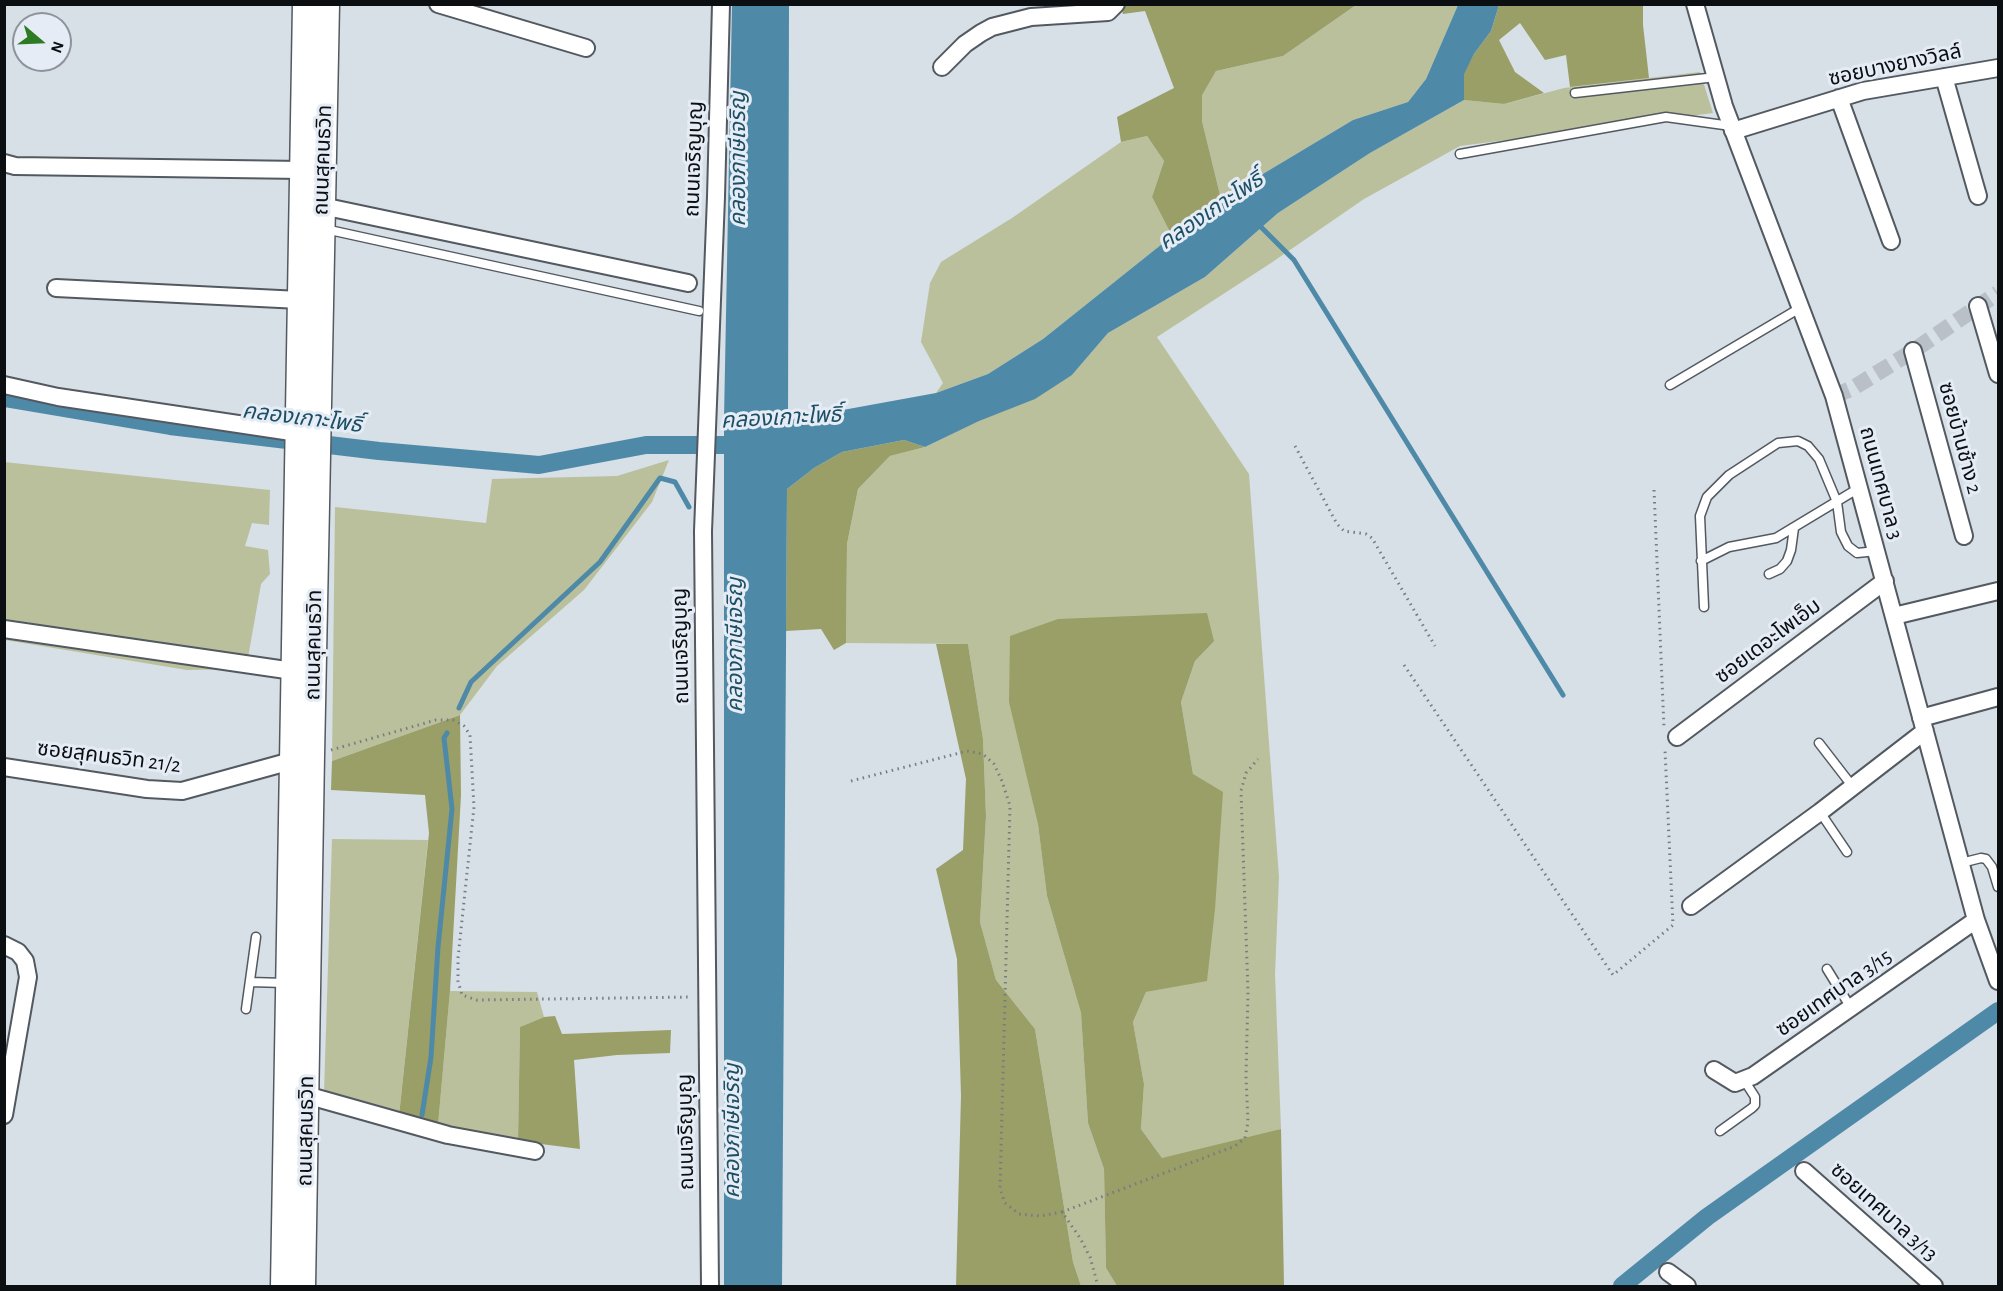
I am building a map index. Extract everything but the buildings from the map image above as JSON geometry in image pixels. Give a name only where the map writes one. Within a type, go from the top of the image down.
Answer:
[{"type":"main road","name":"ถนนสุคนธวิท","points":[[283,1287],[288,983],[302,758],[293,671],[300,300],[315,219],[302,170],[305,4]]},
{"type":"main road","name":"ถนนสุคนธวิท","points":[[303,1287],[306,1095],[302,758],[315,219],[327,4]]},
{"type":"street","points":[[438,4],[586,48]]},
{"type":"street","name":"ถนนเจริญบุญ","points":[[710,1287],[703,531],[721,4]]},
{"type":"street","points":[[942,68],[965,44],[992,27],[1031,17],[1108,12],[1116,4]]},
{"type":"street","name":"ถนนเทศบาล 3","points":[[1695,4],[1732,129],[1834,396],[1976,920],[1998,981]]},
{"type":"street","name":"ซอยบางยางวิลล์","points":[[1732,129],[1863,91],[1998,68]]},
{"type":"street","points":[[1944,77],[1978,196]]},
{"type":"street","points":[[1839,98],[1891,241]]},
{"type":"street","points":[[4,163],[15,166],[302,170]]},
{"type":"street","points":[[315,219],[688,283]]},
{"type":"street","points":[[56,288],[300,300]]},
{"type":"street","points":[[1978,306],[1998,374]]},
{"type":"street","name":"ซอยบ้านช้าง 2","points":[[1913,351],[1964,536]]},
{"type":"street","points":[[4,385],[58,397],[297,433]]},
{"type":"street","name":"ซอยเดอะโพเอ็ม","points":[[1669,741],[1885,581]]},
{"type":"street","points":[[1894,616],[1998,591]]},
{"type":"street","points":[[4,629],[293,671]]},
{"type":"street","points":[[1690,906],[1820,812],[1923,724],[1998,697]]},
{"type":"street","name":"ซอยสุคนธวิท 21/2","points":[[4,767],[147,789],[182,790],[302,758]]},
{"type":"street","name":"ซอยเทศบาล 3/15","points":[[1744,1080],[1760,1072],[1976,920]]},
{"type":"street","points":[[4,945],[18,952],[25,961],[28,977],[4,1115]]},
{"type":"street","points":[[1714,1070],[1732,1082],[1738,1083],[1744,1080]]},
{"type":"street","points":[[306,1095],[448,1135],[535,1151]]},
{"type":"street","name":"ซอยเทศบาล 3/13","points":[[1804,1171],[1934,1287]]},
{"type":"street","points":[[1668,1272],[1687,1287]]},
{"type":"lane","points":[[1575,93],[1716,77]]},
{"type":"lane","points":[[1460,154],[1665,117],[1732,129]]},
{"type":"lane","points":[[315,219],[699,311]]},
{"type":"lane","points":[[1670,385],[1800,308]]},
{"type":"lane","points":[[1704,607],[1700,516],[1707,496],[1729,475],[1778,443],[1798,441],[1808,446],[1819,459],[1837,502],[1841,532],[1848,546],[1857,553],[1877,551]]},
{"type":"lane","points":[[1701,561],[1729,547],[1776,537],[1860,488]]},
{"type":"lane","points":[[1769,574],[1780,569],[1787,561],[1794,528]]},
{"type":"lane","points":[[1818,743],[1852,787]]},
{"type":"lane","points":[[1820,812],[1847,852]]},
{"type":"lane","points":[[1961,863],[1986,859],[1992,867],[1998,887]]},
{"type":"lane","points":[[246,1010],[256,937]]},
{"type":"lane","points":[[1827,969],[1851,1008]]},
{"type":"lane","points":[[250,981],[288,983]]},
{"type":"lane","points":[[1720,1131],[1755,1104],[1755,1097],[1744,1080]]},
{"type":"path","points":[[1294,446],[1337,524],[1344,531],[1366,534],[1372,538],[1435,646]]},
{"type":"path","points":[[1404,665],[1612,975],[1673,925],[1669,741],[1654,490]]},
{"type":"path","points":[[302,758],[436,720],[453,720],[464,726],[470,735],[474,807],[458,958],[458,981],[462,995],[477,1000],[692,997],[707,991]]},
{"type":"path","points":[[851,781],[967,751],[983,754],[994,764],[1002,781],[1010,806],[1000,1189],[1005,1203],[1019,1214],[1040,1216],[1062,1212],[1235,1146],[1245,1138],[1248,1122],[1246,1077],[1248,992],[1241,791],[1246,773],[1258,759]]},
{"type":"path","points":[[1062,1212],[1090,1257],[1098,1287]]},
{"type":"green space","points":[[1120,5],[1356,5],[1283,56],[1216,71],[1202,95],[1202,121],[1221,199],[1196,223],[1172,236],[1152,197],[1164,161],[1147,136],[1121,142],[1117,117],[1174,88],[1145,11],[1123,14]]},
{"type":"green space","points":[[1356,5],[1458,5],[1426,79],[1408,102],[1353,120],[1221,199],[1202,121],[1201,95],[1216,71],[1283,56]]},
{"type":"green space","points":[[1499,5],[1643,5],[1649,78],[1570,87],[1566,55],[1545,60],[1520,23],[1499,40],[1515,72],[1544,93],[1504,104],[1464,100],[1463,74],[1491,31]]},
{"type":"green space","points":[[1700,72],[1713,113],[1460,146],[1364,199],[1157,337],[1249,474],[1279,877],[1275,974],[1281,1129],[1212,1154],[1162,1158],[1141,1129],[1144,1084],[1133,1022],[1146,992],[1207,980],[1193,774],[1181,702],[1195,661],[1214,641],[1038,824],[1047,896],[1081,1013],[1088,1123],[1104,1169],[1106,1268],[1117,1286],[1081,1286],[1073,1262],[1035,1029],[996,980],[980,922],[986,816],[983,739],[968,644],[846,643],[847,544],[858,489],[890,456],[925,447],[1072,375],[1108,333],[1205,277],[1278,213],[1370,153],[1464,100],[1504,104],[1564,88]]},
{"type":"green space","points":[[1147,136],[1164,161],[1152,197],[1172,236],[1043,339],[988,374],[936,393],[943,383],[921,342],[930,283],[941,262],[1012,218],[1121,142]]},
{"type":"green space","points":[[904,440],[925,447],[890,456],[858,489],[847,544],[846,643],[834,650],[821,629],[786,631],[787,489],[814,468],[842,452]]},
{"type":"green space","points":[[669,460],[652,502],[584,590],[497,666],[460,715],[332,761],[335,507],[486,523],[492,479],[617,476]]},
{"type":"green space","points":[[4,462],[270,490],[269,525],[252,523],[245,546],[268,550],[270,574],[261,584],[246,669],[187,670],[5,640]]},
{"type":"green space","points":[[1207,613],[1214,641],[1195,661],[1181,702],[1193,774],[1223,792],[1215,909],[1207,981],[1146,992],[1133,1022],[1144,1084],[1141,1129],[1162,1158],[1281,1129],[1284,1286],[1117,1286],[1106,1268],[1104,1169],[1088,1123],[1081,1013],[1047,896],[1038,824],[1009,702],[1010,636],[1058,619]]},
{"type":"green space","points":[[936,644],[968,644],[983,739],[986,816],[980,922],[996,980],[1035,1029],[1073,1262],[1081,1286],[956,1286],[961,1096],[957,959],[936,869],[963,850],[966,779]]},
{"type":"green space","points":[[460,715],[461,795],[450,991],[438,1125],[399,1116],[429,833],[425,795],[331,790],[332,761]]},
{"type":"green space","points":[[332,839],[428,840],[399,1116],[324,1093]]},
{"type":"green space","points":[[450,991],[537,992],[544,1017],[520,1027],[518,1141],[438,1125]]},
{"type":"green space","points":[[555,1016],[562,1034],[671,1030],[670,1053],[617,1055],[574,1060],[580,1149],[518,1141],[520,1027],[544,1017]]},
{"type":"water","name":"คลองภาษีเจริญ","points":[[732,5],[789,5],[788,420],[936,393],[988,374],[1043,339],[1172,236],[1196,223],[1221,199],[1353,120],[1408,102],[1426,79],[1458,5],[1499,5],[1491,31],[1474,54],[1464,74],[1464,100],[1370,153],[1278,213],[1205,277],[1108,333],[1072,375],[1035,399],[979,421],[925,447],[904,440],[842,452],[814,468],[787,489],[782,1286],[724,1286],[724,418]]},
{"type":"waterway","points":[[1258,224],[1294,260],[1563,695]]},
{"type":"waterway","name":"คลองเกาะโพธิ์","points":[[4,398],[170,426],[379,451],[539,465],[646,445],[749,445]]},
{"type":"waterway","points":[[459,708],[471,682],[600,562],[660,478],[675,482],[689,507]]},
{"type":"waterway","points":[[422,1115],[431,1057],[438,947],[452,809],[444,738],[447,733]]},
{"type":"waterway","points":[[1622,1286],[1707,1217],[1998,1011]]},
{"type":"tunnel","points":[[1834,396],[1853,388],[1913,351],[1998,293]]}]
